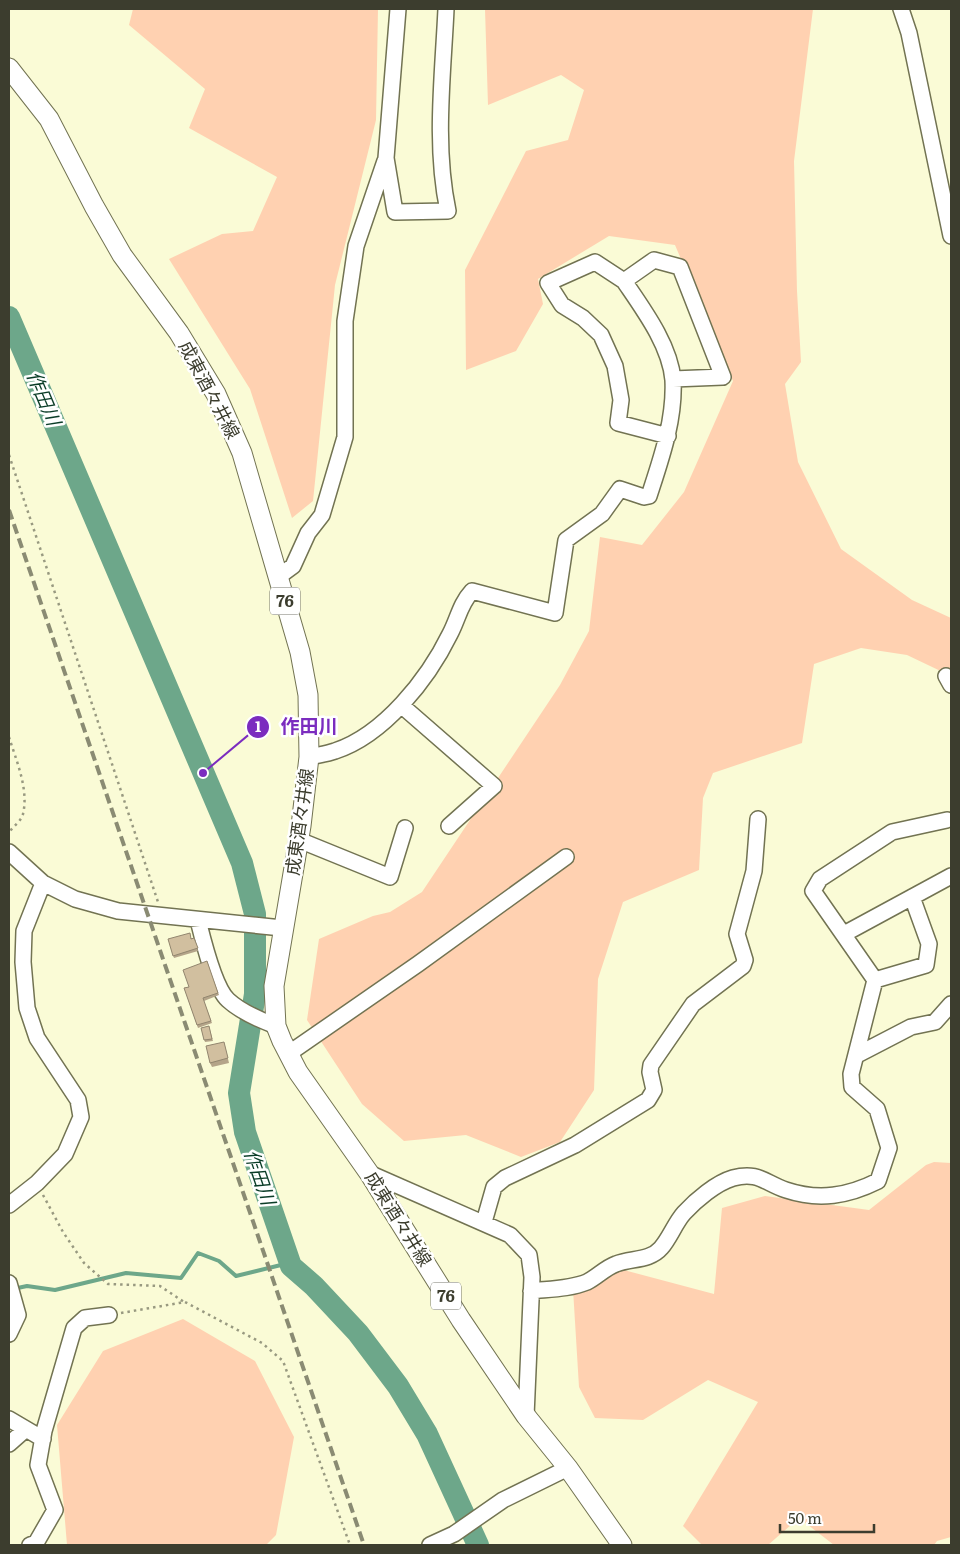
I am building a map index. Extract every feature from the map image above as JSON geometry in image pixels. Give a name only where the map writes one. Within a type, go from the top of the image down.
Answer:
[{"type":"main road","name":"成東酒々井線","points":[[9,68],[49,119],[122,255],[179,333],[216,394],[242,453],[300,652],[308,695],[309,757],[299,840],[282,928],[274,986],[276,1026],[288,1054],[369,1173],[461,1320],[526,1416],[568,1468],[622,1545]]},
{"type":"street","points":[[398,9],[386,158],[394,212],[448,210],[443,188],[441,138],[446,9]]},
{"type":"street","points":[[901,9],[909,33],[951,236]]},
{"type":"street","points":[[278,577],[293,566],[308,533],[322,514],[345,437],[345,321],[354,256],[386,158]]},
{"type":"street","points":[[624,281],[654,260],[680,267],[723,377],[673,380]]},
{"type":"street","points":[[309,757],[336,751],[381,726],[422,683],[450,634],[463,601],[472,591],[555,613],[566,540],[602,514],[620,489],[644,497],[649,496],[668,436],[673,380],[665,350],[644,310],[624,281],[595,262],[548,283],[562,305],[583,318],[601,335],[614,366],[620,392],[621,400],[618,423],[668,436]]},
{"type":"street","points":[[401,705],[494,786],[449,826]]},
{"type":"street","points":[[484,1222],[494,1187],[505,1178],[575,1146],[648,1100],[654,1090],[650,1072],[651,1065],[693,1004],[743,966],[745,960],[737,934],[754,871],[758,819]]},
{"type":"street","points":[[531,1292],[573,1286],[588,1281],[614,1265],[654,1254],[662,1248],[684,1213],[724,1181],[730,1179],[750,1175],[767,1179],[784,1190],[824,1197],[842,1196],[878,1181],[889,1148],[877,1109],[852,1086],[850,1074],[857,1055],[875,980],[813,891],[820,879],[892,832],[950,819]]},
{"type":"street","points":[[299,840],[390,878],[405,828]]},
{"type":"street","points":[[9,852],[42,883],[76,899],[118,911],[282,928]]},
{"type":"street","points":[[288,1054],[418,964],[566,857]]},
{"type":"street","points":[[844,934],[951,876]]},
{"type":"street","points":[[9,1205],[37,1183],[64,1154],[81,1116],[78,1100],[37,1038],[27,1008],[23,962],[24,932],[42,883]]},
{"type":"street","points":[[875,980],[926,964],[929,944],[912,897]]},
{"type":"street","points":[[198,920],[204,946],[224,995],[228,1000],[259,1019],[276,1026]]},
{"type":"street","points":[[857,1055],[911,1027],[935,1022],[951,1004]]},
{"type":"street","points":[[369,1173],[510,1235],[529,1255],[532,1265],[526,1416]]},
{"type":"street","points":[[9,1283],[18,1315],[9,1334]]},
{"type":"street","points":[[30,1545],[36,1542],[54,1510],[38,1465],[43,1439],[74,1328],[86,1318],[109,1315]]},
{"type":"street","points":[[9,1419],[43,1439]]},
{"type":"street","points":[[9,1444],[26,1429]]},
{"type":"street","points":[[430,1545],[454,1534],[503,1500],[568,1468]]},
{"type":"path","points":[[9,455],[162,916]]},
{"type":"path","points":[[9,737],[23,785],[24,801],[23,816],[9,832]]},
{"type":"path","points":[[37,1183],[63,1232],[84,1262],[108,1284],[160,1286],[184,1302],[262,1343],[283,1361],[350,1545]]},
{"type":"path","points":[[109,1315],[184,1302]]},
{"type":"shaded area","points":[[133,9],[378,9],[376,120],[335,285],[313,501],[292,518],[250,389],[169,259],[222,234],[253,231],[277,177],[189,128],[205,89],[129,25]]},
{"type":"shaded area","points":[[485,9],[813,9],[794,161],[797,291],[801,362],[785,384],[798,462],[841,549],[912,600],[951,618],[951,676],[907,655],[861,648],[814,664],[802,743],[713,773],[703,798],[699,870],[623,902],[598,979],[594,1090],[560,1142],[521,1157],[466,1135],[404,1141],[362,1104],[307,1020],[319,939],[373,916],[390,912],[422,892],[560,685],[589,631],[600,537],[642,545],[684,492],[733,381],[675,245],[609,236],[538,279],[543,304],[516,351],[466,370],[465,270],[526,151],[568,140],[584,90],[561,75],[488,105]]},
{"type":"shaded area","points":[[934,1162],[951,1163],[951,1537],[937,1541],[934,1545],[834,1545],[799,1518],[768,1545],[702,1545],[683,1526],[758,1402],[708,1380],[643,1420],[595,1418],[579,1387],[573,1289],[620,1269],[714,1294],[722,1208],[765,1196],[869,1210],[926,1165]]},
{"type":"shaded area","points":[[183,1319],[255,1361],[294,1437],[276,1535],[266,1545],[67,1545],[57,1425],[103,1351]]},
{"type":"building","points":[[190,933],[191,939],[194,938],[198,948],[173,956],[168,939]]},
{"type":"building","points":[[207,961],[218,993],[203,998],[211,1021],[197,1025],[184,988],[189,987],[183,970]]},
{"type":"building","points":[[209,1026],[212,1039],[204,1040],[201,1028]]},
{"type":"building","points":[[224,1042],[228,1058],[210,1063],[206,1046]]},
{"type":"waterway","name":"作田川","points":[[9,317],[242,863],[255,914],[255,994],[239,1093],[245,1132],[291,1266],[314,1286],[358,1333],[398,1386],[427,1434],[478,1545]]},
{"type":"waterway","points":[[13,1289],[27,1286],[55,1290],[126,1273],[181,1278],[198,1253],[219,1261],[236,1276],[281,1265],[291,1266]]},
{"type":"railway","points":[[9,510],[364,1545]]},
{"type":"place","name":"作田川","points":[[203,773]]}]
